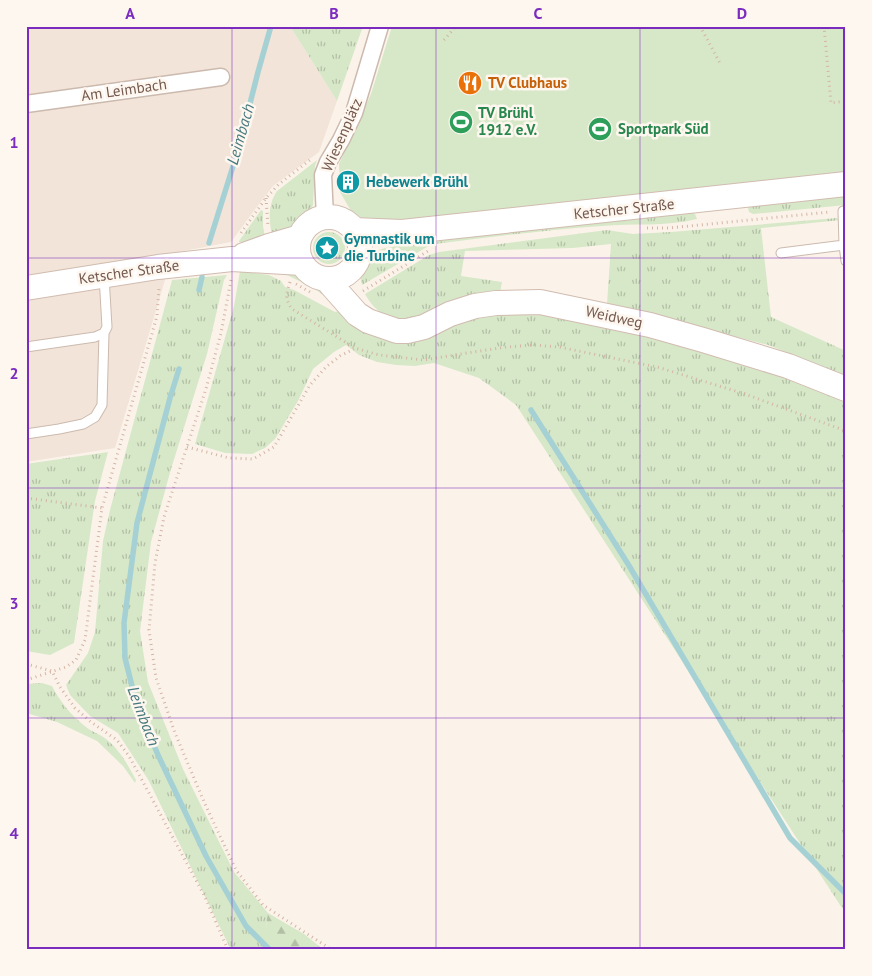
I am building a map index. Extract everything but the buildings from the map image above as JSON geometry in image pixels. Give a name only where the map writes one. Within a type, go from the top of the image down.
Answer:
[{"type":"main road","name":"Ketscher Straße","points":[[355,250],[402,232],[846,184]]},
{"type":"main road","points":[[355,250],[343,276],[335,278],[320,287],[317,276],[308,271],[302,263],[298,244],[306,228],[314,221],[325,217],[336,218],[346,222],[355,250],[358,293],[378,325]]},
{"type":"main road","name":"Ketscher Straße","points":[[220,263],[300,237]]},
{"type":"main road","name":"Ketscher Straße","points":[[26,288],[104,275],[220,263],[302,263]]},
{"type":"main road","name":"Weidweg","points":[[320,287],[368,321],[397,331],[424,327],[450,314],[475,306],[496,303],[540,302],[650,325],[704,340],[788,366],[846,389]]},
{"type":"street","name":"Wiesenplätz","points":[[325,217],[323,174],[342,140],[354,113],[380,26]]},
{"type":"street","name":"Am Leimbach","points":[[26,104],[221,77]]},
{"type":"lane","points":[[843,211],[846,261]]},
{"type":"lane","points":[[781,253],[844,245]]},
{"type":"lane","points":[[26,434],[83,424],[95,417],[102,405],[104,333],[107,327],[104,275]]},
{"type":"lane","points":[[26,348],[95,338],[104,333]]},
{"type":"path","points":[[700,26],[721,65]]},
{"type":"path","points":[[824,26],[831,103],[846,102]]},
{"type":"path","points":[[444,40],[454,27]]},
{"type":"path","points":[[315,155],[279,184],[266,198],[220,263],[221,333],[206,389],[164,517],[155,563],[149,630],[156,678],[175,733],[236,870],[263,905],[332,950]]},
{"type":"path","points":[[266,198],[269,246]]},
{"type":"path","points":[[643,228],[669,228],[843,211]]},
{"type":"path","points":[[358,293],[432,249]]},
{"type":"path","points":[[320,287],[290,281],[286,295],[288,303],[292,309],[355,348],[379,355],[424,360],[533,345],[559,347],[657,366],[742,393],[846,431]]},
{"type":"path","points":[[26,680],[66,667],[76,660],[85,640],[102,508],[157,316],[159,294]]},
{"type":"path","points":[[187,447],[228,458],[253,459],[274,447],[310,385],[326,367],[340,356],[355,348]]},
{"type":"path","points":[[26,498],[102,508]]},
{"type":"path","points":[[26,664],[52,671],[60,687],[75,708],[90,722],[117,740],[129,756],[205,897],[228,950]]},
{"type":"shaded area","points":[[26,26],[290,26],[337,101],[319,152],[273,186],[231,242],[173,253],[115,448],[26,462]]},
{"type":"green space","points":[[290,26],[363,26],[337,101]]},
{"type":"green space","name":"Sportpark Süd","points":[[392,26],[846,26],[846,174],[410,220],[366,221],[351,211],[340,192],[339,164],[371,94]]},
{"type":"green space","points":[[317,160],[313,205],[310,211],[302,217],[289,233],[273,240],[270,208],[274,196],[277,191]]},
{"type":"green space","points":[[846,194],[846,205],[753,214],[749,212],[748,208],[752,204]]},
{"type":"green space","points":[[261,210],[263,211],[265,237],[239,242],[239,241]]},
{"type":"green space","points":[[687,210],[695,214],[697,219],[673,223],[614,225],[560,230],[435,244],[362,285],[361,272],[365,262],[373,254],[385,248],[447,238]]},
{"type":"green space","points":[[837,218],[841,220],[761,228],[771,317],[846,351],[846,376],[768,345],[607,304],[611,244],[573,248],[465,251],[461,276],[502,282],[500,293],[413,320],[397,319],[384,315],[374,307],[365,294],[429,255],[439,252],[607,230],[633,234]]},
{"type":"green space","points":[[329,232],[335,233],[340,237],[344,242],[344,254],[340,259],[335,263],[329,264],[323,263],[318,259],[314,254],[313,248],[314,242],[318,237],[323,233]]},
{"type":"green space","points":[[277,270],[298,274],[318,285],[331,300],[313,288]]},
{"type":"green space","points":[[240,271],[269,275],[281,281],[285,287],[335,312],[342,310],[357,326],[371,335],[386,340],[399,342],[476,317],[526,311],[664,338],[846,397],[846,912],[516,405],[479,378],[434,363],[415,366],[377,362],[359,355],[346,345],[313,369],[298,401],[275,439],[265,448],[252,454],[225,453],[195,444],[234,306]]},
{"type":"green space","points":[[227,275],[224,280],[207,354],[171,469],[151,542],[140,631],[148,682],[183,769],[234,872],[268,913],[266,927],[274,944],[286,950],[231,950],[149,781],[118,733],[90,716],[70,695],[66,685],[88,653],[95,632],[103,541],[172,280]]},
{"type":"green space","points":[[108,452],[95,501],[74,643],[50,655],[26,651],[26,464]]},
{"type":"green space","points":[[42,683],[52,686],[76,718],[88,729],[106,739],[115,748],[130,769],[136,780],[135,783],[123,766],[97,741],[57,722],[26,713],[26,684]]},
{"type":"green space","points":[[268,913],[304,934],[324,950],[291,950],[275,945],[270,940],[266,931]]},
{"type":"waterway","name":"Leimbach","points":[[209,243],[239,147],[271,26]]},
{"type":"waterway","name":"Leimbach","points":[[199,290],[202,277]]},
{"type":"waterway","name":"Leimbach","points":[[179,369],[137,523],[124,623],[125,658],[136,702],[158,755],[206,856],[246,926],[270,950]]},
{"type":"waterway","points":[[531,410],[628,564],[790,838],[846,894]]},
{"type":"place","name":"TV Clubhaus","points":[[470,83]]},
{"type":"place","name":"TV Brühl 1912 e.V.","points":[[461,122]]},
{"type":"place","name":"Sportpark Süd","points":[[600,129]]},
{"type":"place","name":"Hebewerk Brühl","points":[[348,182]]},
{"type":"place","name":"Gymnastik um die Turbine","points":[[327,248]]}]
